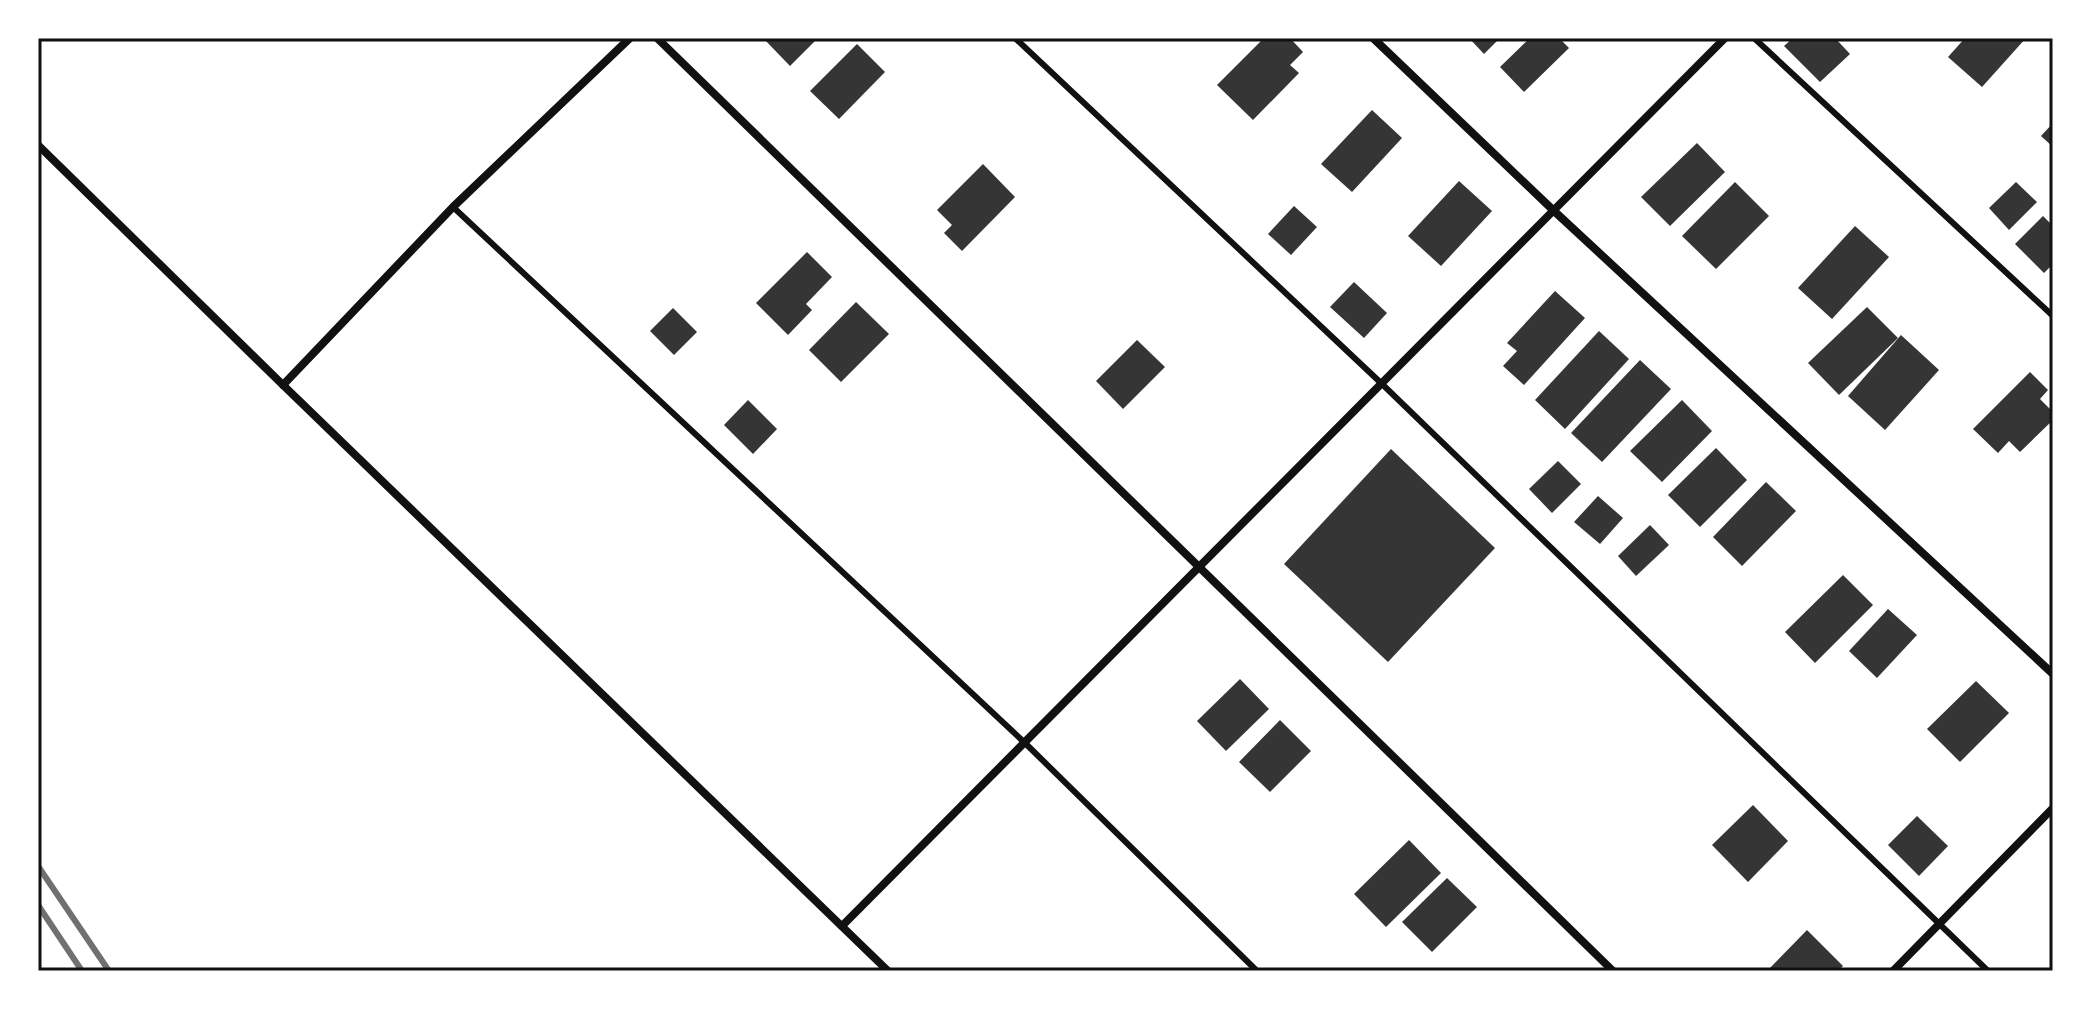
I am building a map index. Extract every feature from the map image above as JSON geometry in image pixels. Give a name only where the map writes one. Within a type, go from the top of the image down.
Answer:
[{"type":"street","points":[[283,385],[453,207],[630,38]]},
{"type":"street","points":[[657,38],[1613,971]]},
{"type":"street","points":[[1373,38],[1553,210],[2053,674]]},
{"type":"street","points":[[842,926],[1725,38]]},
{"type":"street","points":[[38,145],[888,971]]},
{"type":"street","points":[[1893,971],[2053,808]]},
{"type":"lane","points":[[1015,38],[1381,383],[1988,971]]},
{"type":"lane","points":[[1754,38],[2053,316]]},
{"type":"lane","points":[[453,207],[1025,743],[1257,971]]},
{"type":"building","points":[[763,38],[818,38],[790,66]]},
{"type":"building","points":[[1264,38],[1290,38],[1303,52],[1290,65],[1299,73],[1253,120],[1217,85]]},
{"type":"building","points":[[1469,38],[1500,38],[1484,54]]},
{"type":"building","points":[[1530,38],[1559,38],[1569,48],[1524,92],[1500,67]]},
{"type":"building","points":[[1793,38],[1835,38],[1850,54],[1820,82],[1784,46]]},
{"type":"building","points":[[1965,38],[2026,38],[1982,87],[1948,57]]},
{"type":"building","points":[[857,44],[885,72],[839,119],[810,91]]},
{"type":"building","points":[[1372,110],[1402,138],[1352,192],[1321,164]]},
{"type":"building","points":[[2053,123],[2053,147],[2041,136]]},
{"type":"building","points":[[1697,143],[1725,172],[1670,226],[1641,197]]},
{"type":"building","points":[[983,164],[1015,197],[962,251],[944,233],[952,225],[937,210]]},
{"type":"building","points":[[1459,181],[1492,211],[1441,266],[1408,236]]},
{"type":"building","points":[[1735,182],[1769,216],[1716,269],[1682,236]]},
{"type":"building","points":[[2016,182],[2037,202],[2009,230],[1989,208]]},
{"type":"building","points":[[1294,206],[1317,227],[1291,255],[1268,234]]},
{"type":"building","points":[[2043,216],[2053,226],[2053,264],[2044,273],[2015,244]]},
{"type":"building","points":[[1855,226],[1889,257],[1832,319],[1798,288]]},
{"type":"building","points":[[807,252],[832,277],[806,304],[812,310],[788,335],[756,303]]},
{"type":"building","points":[[1354,282],[1387,313],[1364,338],[1330,307]]},
{"type":"building","points":[[1555,291],[1585,318],[1524,385],[1503,366],[1517,351],[1507,343]]},
{"type":"building","points":[[856,302],[889,334],[841,382],[809,350]]},
{"type":"building","points":[[1867,307],[1898,338],[1839,395],[1808,363]]},
{"type":"building","points":[[673,308],[697,332],[674,355],[650,331]]},
{"type":"building","points":[[1599,331],[1629,359],[1565,429],[1535,400]]},
{"type":"building","points":[[1901,335],[1939,370],[1885,430],[1848,396]]},
{"type":"building","points":[[1137,340],[1165,367],[1123,409],[1096,381]]},
{"type":"building","points":[[1640,360],[1671,389],[1602,462],[1571,433]]},
{"type":"building","points":[[2030,372],[2048,390],[2040,399],[2053,412],[2053,420],[2020,452],[2009,441],[1998,453],[1973,429]]},
{"type":"building","points":[[748,400],[777,429],[753,454],[724,425]]},
{"type":"building","points":[[1682,400],[1712,431],[1662,482],[1630,451]]},
{"type":"building","points":[[1716,448],[1747,480],[1700,527],[1668,495]]},
{"type":"building","points":[[1391,449],[1495,548],[1388,662],[1284,564]]},
{"type":"building","points":[[1558,461],[1581,484],[1552,513],[1529,489]]},
{"type":"building","points":[[1766,482],[1796,511],[1742,566],[1713,537]]},
{"type":"building","points":[[1598,496],[1623,518],[1600,544],[1574,522]]},
{"type":"building","points":[[1650,525],[1669,545],[1636,576],[1618,556]]},
{"type":"building","points":[[1843,575],[1873,605],[1815,663],[1785,632]]},
{"type":"building","points":[[1888,609],[1917,635],[1877,678],[1849,651]]},
{"type":"building","points":[[1240,679],[1269,709],[1226,751],[1197,721]]},
{"type":"building","points":[[1976,681],[2009,713],[1960,762],[1927,729]]},
{"type":"building","points":[[1280,720],[1311,751],[1270,792],[1239,762]]},
{"type":"building","points":[[1753,805],[1788,841],[1748,882],[1712,845]]},
{"type":"building","points":[[1917,816],[1948,846],[1919,876],[1888,845]]},
{"type":"building","points":[[1409,840],[1441,873],[1386,927],[1354,894]]},
{"type":"building","points":[[1447,878],[1477,907],[1432,952],[1402,922]]},
{"type":"building","points":[[1807,930],[1843,966],[1838,971],[1767,971]]},
{"type":"railway","points":[[38,866],[109,971]]},
{"type":"railway","points":[[38,905],[82,971]]}]
